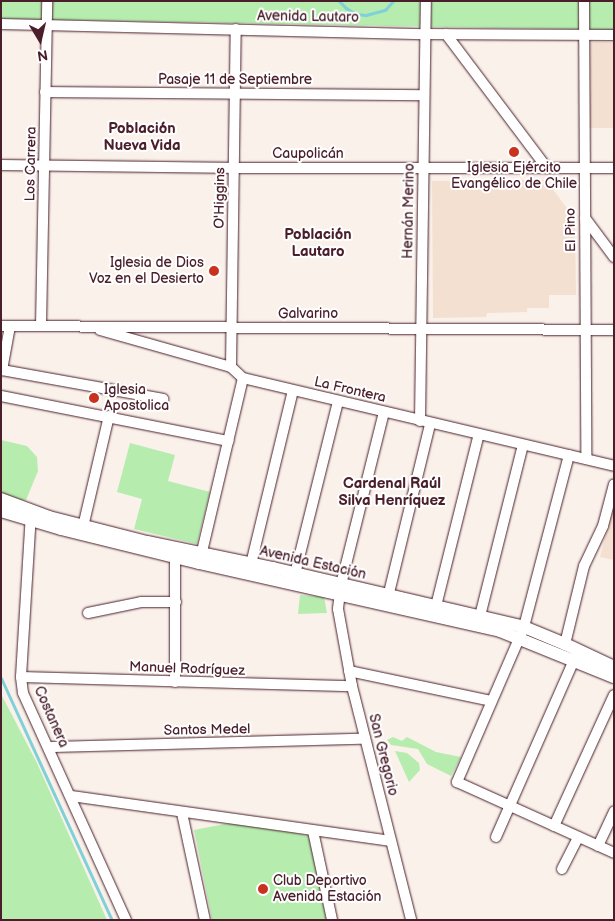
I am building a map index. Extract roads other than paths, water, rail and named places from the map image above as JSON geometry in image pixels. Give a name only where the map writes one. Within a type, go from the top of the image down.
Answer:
[{"type":"street","name":"Los Carrera","points":[[41,326],[47,1]]},
{"type":"street","name":"Hernán Merino","points":[[388,600],[425,422],[421,328],[426,1]]},
{"type":"street","name":"El Pino","points":[[584,1],[586,459]]},
{"type":"street","name":"Avenida Lautaro","points":[[1,24],[425,34],[614,35]]},
{"type":"street","name":"O'Higgins","points":[[231,367],[236,30]]},
{"type":"street","points":[[446,34],[547,168]]},
{"type":"street","name":"Pasaje 11 de Septiembre","points":[[45,92],[424,95]]},
{"type":"street","name":"Caupolicán","points":[[1,164],[234,168],[614,168]]},
{"type":"street","points":[[585,218],[614,256]]},
{"type":"street","points":[[6,326],[2,370],[163,399]]},
{"type":"street","name":"Galvarino","points":[[6,326],[614,330]]},
{"type":"street","name":"La Frontera","points":[[86,327],[231,367],[243,378],[614,466]]},
{"type":"street","points":[[200,558],[243,378]]},
{"type":"street","points":[[251,564],[293,391]]},
{"type":"street","points":[[1,396],[229,441]]},
{"type":"street","points":[[295,574],[338,402]]},
{"type":"street","name":"San Gregorio","points":[[384,412],[340,589],[338,610],[352,686],[411,920]]},
{"type":"street","points":[[82,530],[109,416]]},
{"type":"street","points":[[436,606],[479,434]]},
{"type":"street","points":[[480,616],[523,445]]},
{"type":"street","points":[[568,455],[522,633],[457,782],[614,853]]},
{"type":"street","points":[[565,644],[584,566],[603,526],[614,484]]},
{"type":"street","name":"Avenida Estación","points":[[1,499],[30,515]]},
{"type":"street","name":"Avenida Estación","points":[[1,511],[30,515],[82,530],[388,600],[500,632],[522,633],[565,644],[576,656],[614,667]]},
{"type":"street","name":"Costanera","points":[[30,515],[21,677],[23,693],[126,920]]},
{"type":"street","points":[[175,552],[175,682]]},
{"type":"street","name":"Avenida Estación","points":[[200,558],[251,564],[295,574],[340,589]]},
{"type":"street","name":"Avenida Estación","points":[[388,600],[436,606],[480,616],[576,656],[614,677]]},
{"type":"street","points":[[88,613],[141,602],[176,602]]},
{"type":"street","points":[[496,837],[576,656]]},
{"type":"street","points":[[349,671],[491,701]]},
{"type":"street","name":"Manuel Rodríguez","points":[[21,677],[352,686]]},
{"type":"street","points":[[554,826],[614,695]]},
{"type":"street","name":"Santos Medel","points":[[49,748],[365,739]]},
{"type":"street","points":[[71,796],[390,841]]},
{"type":"street","points":[[598,846],[614,812]]},
{"type":"street","points":[[182,813],[205,920]]},
{"type":"street","points":[[312,831],[332,920]]},
{"type":"street","points":[[562,869],[578,837]]},
{"type":"waterway","points":[[339,1],[356,14],[366,15],[385,10],[393,1]]},
{"type":"waterway","points":[[1,678],[112,920]]},
{"type":"place","name":"Iglesia Ejército Evangélico de Chile","points":[[514,152]]},
{"type":"place","name":"Iglesia de Dios Voz en el Desierto","points":[[214,271]]},
{"type":"place","name":"Iglesia Apostolica","points":[[94,398]]},
{"type":"place","name":"Club Deportivo Avenida Estación","points":[[263,889]]},
{"type":"district","name":"Población Nueva Vida","points":[[142,136]]},
{"type":"district","name":"Población Lautaro","points":[[318,242]]},
{"type":"district","name":"Cardenal Raúl Silva Henríquez","points":[[392,492]]}]
